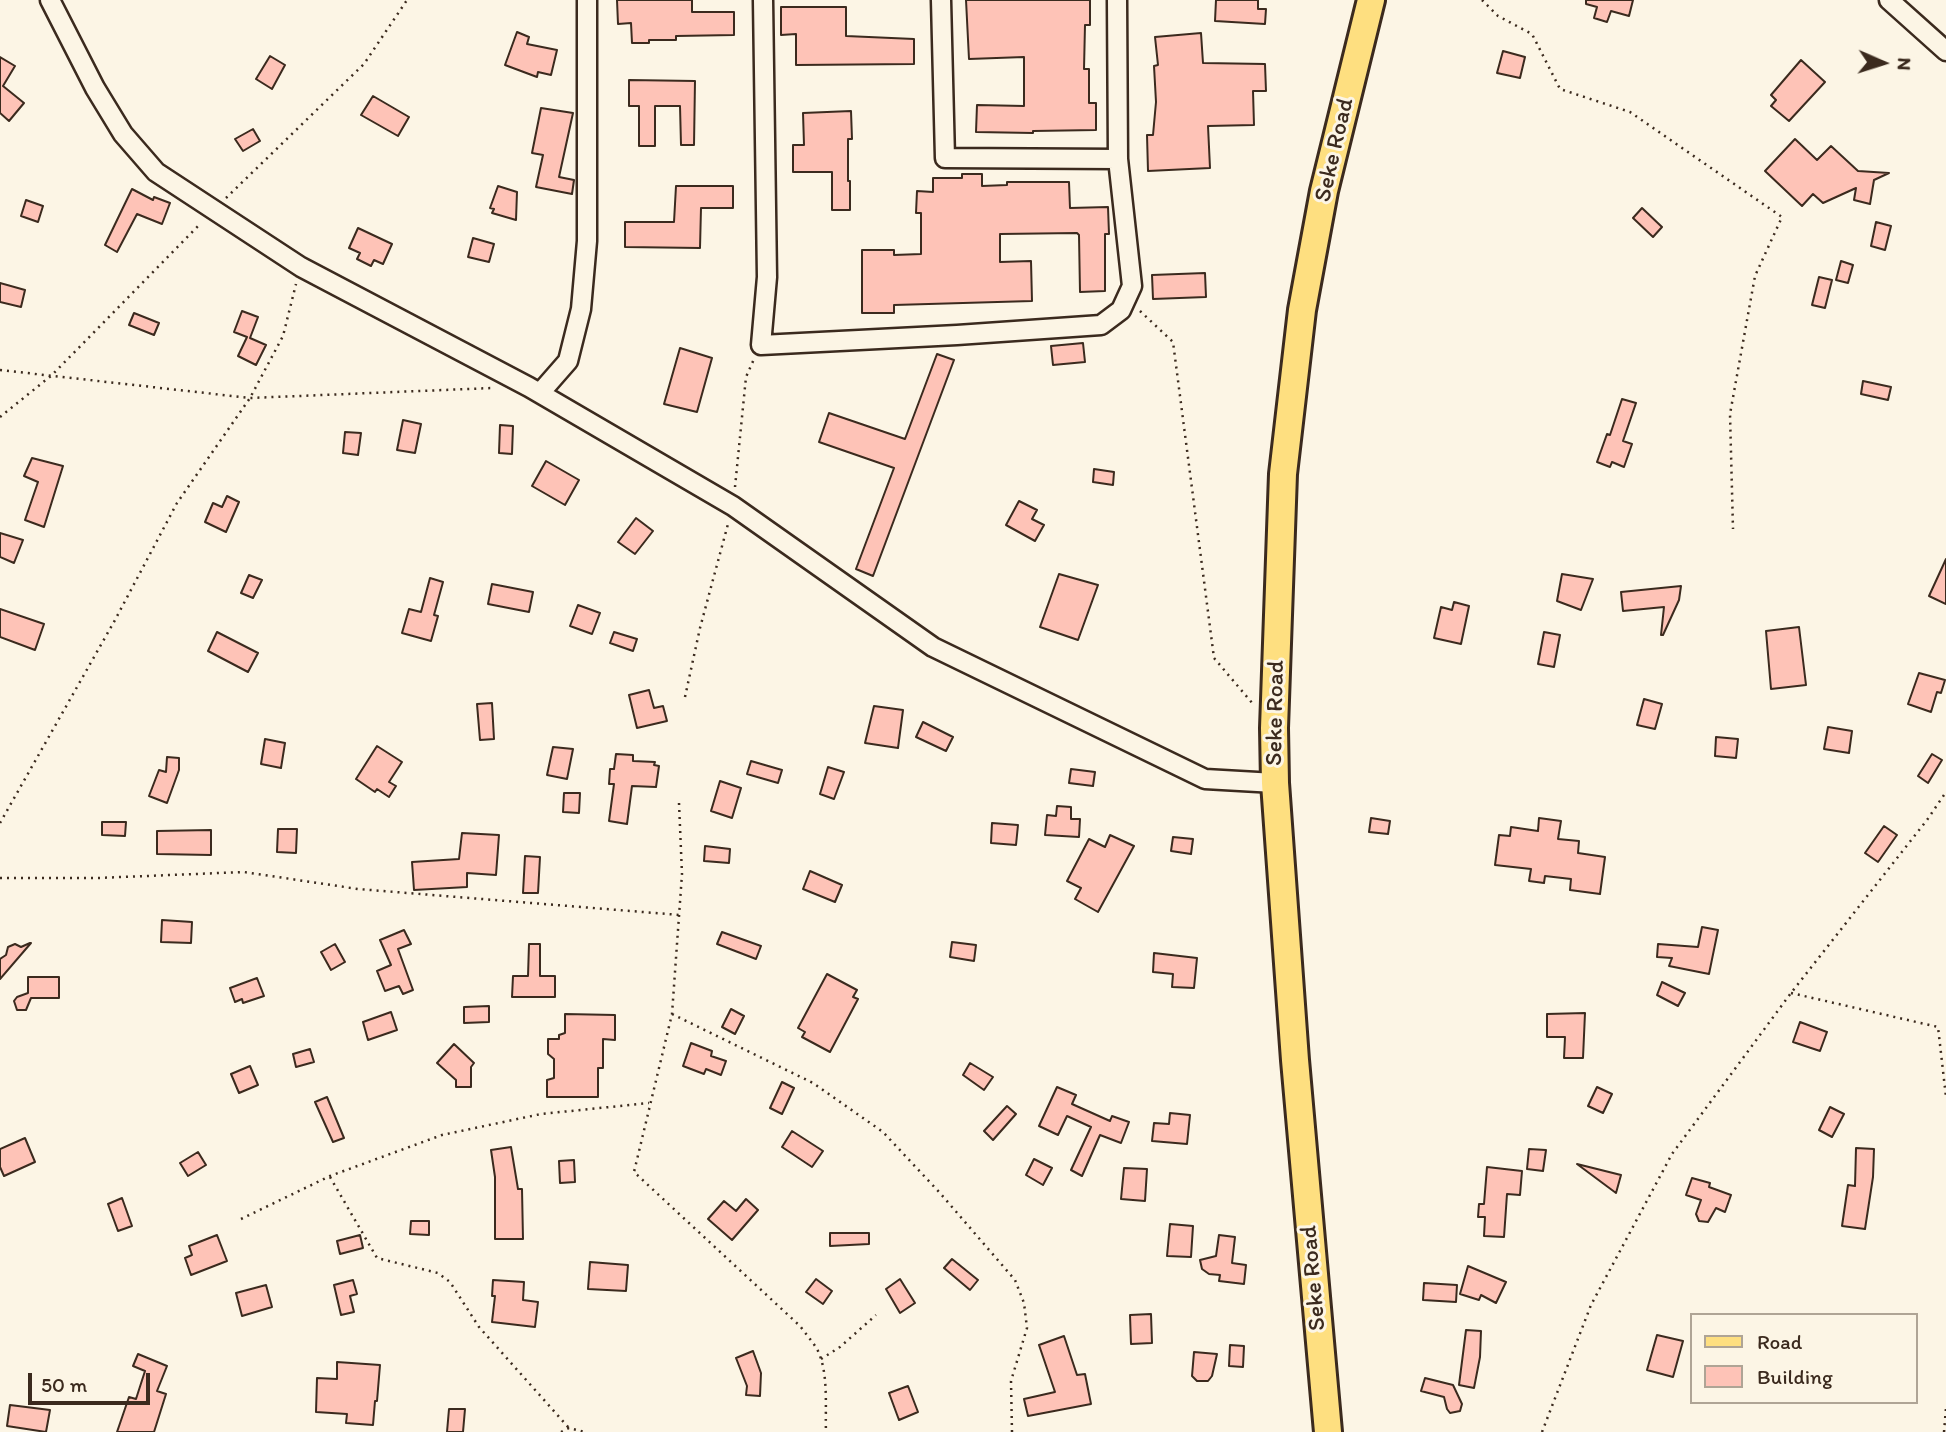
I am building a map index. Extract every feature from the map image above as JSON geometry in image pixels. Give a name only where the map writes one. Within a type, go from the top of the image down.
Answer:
[{"type":"main road","name":"Seke Road","points":[[1328,1432],[1295,1060],[1275,783],[1274,728],[1283,474],[1302,310],[1324,191],[1371,0]]},
{"type":"street","points":[[50,0],[95,88],[123,134],[156,172],[301,267],[535,390],[733,506],[933,647],[1205,779],[1275,783]]},
{"type":"street","points":[[535,390],[568,361],[581,309],[587,241],[587,0]]},
{"type":"street","points":[[763,0],[768,277],[761,345],[1101,325],[1121,310],[1132,286],[1118,159],[1117,0]]},
{"type":"street","points":[[941,0],[945,158],[1118,159]]},
{"type":"street","points":[[1889,0],[1946,51]]},
{"type":"path","points":[[1482,0],[1498,16],[1532,34],[1560,89],[1630,112],[1782,218],[1755,276],[1730,414],[1733,529]]},
{"type":"path","points":[[0,823],[115,620],[177,503],[250,398],[283,336],[301,267]]},
{"type":"path","points":[[1128,299],[1173,342],[1214,658],[1274,728]]},
{"type":"path","points":[[0,370],[250,398],[535,390]]},
{"type":"path","points":[[1542,1432],[1591,1306],[1672,1154],[1791,993],[1946,792]]},
{"type":"path","points":[[679,803],[681,915],[672,1014],[634,1172],[800,1326],[818,1350],[821,1359],[826,1432]]},
{"type":"path","points":[[0,878],[97,878],[244,872],[358,889],[681,915]]},
{"type":"path","points":[[1791,993],[1938,1027],[1946,1097]]},
{"type":"path","points":[[672,1014],[813,1083],[883,1132],[1015,1280],[1024,1303],[1027,1328],[1011,1381],[1012,1432]]},
{"type":"path","points":[[241,1219],[330,1176],[442,1135],[541,1114],[649,1103]]},
{"type":"path","points":[[330,1176],[377,1258],[438,1273],[450,1282],[479,1327],[569,1428],[585,1432]]},
{"type":"path","points":[[821,1359],[840,1347],[876,1315]]},
{"type":"path","points":[[1944,1432],[1946,1408]]},
{"type":"path","points":[[561,1432],[569,1428]]},
{"type":"building","points":[[617,0],[692,0],[692,12],[734,12],[734,35],[676,36],[676,40],[632,43],[631,23],[618,24]]},
{"type":"building","points":[[966,0],[1090,0],[1090,25],[1085,25],[1084,69],[1089,69],[1089,103],[1096,103],[1096,130],[976,132],[977,105],[1024,106],[1024,57],[969,59]]},
{"type":"building","points":[[1216,0],[1258,0],[1258,9],[1266,9],[1265,24],[1215,21]]},
{"type":"building","points":[[1586,0],[1633,0],[1629,16],[1611,11],[1607,22],[1594,18],[1597,7],[1586,4]]},
{"type":"building","points":[[781,7],[846,7],[846,36],[914,39],[914,64],[796,65],[796,34],[781,35]]},
{"type":"building","points":[[517,32],[529,37],[527,44],[557,50],[551,75],[538,72],[537,77],[505,65]]},
{"type":"building","points":[[1201,33],[1203,63],[1265,64],[1266,91],[1253,91],[1254,125],[1208,126],[1210,168],[1148,171],[1147,135],[1153,135],[1156,102],[1154,66],[1158,65],[1155,37]]},
{"type":"building","points":[[1503,51],[1525,57],[1520,78],[1497,73]]},
{"type":"building","points":[[270,56],[285,65],[272,89],[256,79]]},
{"type":"building","points":[[0,57],[15,66],[3,86],[24,103],[9,121],[0,113]]},
{"type":"building","points":[[1801,60],[1825,82],[1789,121],[1771,106],[1776,100],[1771,95]]},
{"type":"building","points":[[629,80],[695,81],[694,145],[681,145],[680,106],[655,106],[655,146],[639,146],[639,106],[629,106]]},
{"type":"building","points":[[373,96],[409,117],[398,136],[361,115]]},
{"type":"building","points":[[541,108],[573,113],[559,177],[574,180],[572,194],[536,187],[543,155],[532,153]]},
{"type":"building","points":[[851,111],[852,139],[848,139],[850,210],[832,210],[832,172],[793,172],[793,145],[804,145],[803,113]]},
{"type":"building","points":[[253,129],[260,141],[243,151],[235,139]]},
{"type":"building","points":[[1795,139],[1817,160],[1831,146],[1858,171],[1889,173],[1874,180],[1870,204],[1854,200],[1856,188],[1823,203],[1813,194],[1802,206],[1765,171]]},
{"type":"building","points":[[962,174],[982,174],[982,186],[1007,185],[1007,182],[1069,182],[1070,208],[1108,207],[1105,291],[1080,292],[1077,233],[1000,234],[1000,262],[1031,261],[1032,301],[894,305],[894,313],[862,313],[862,250],[894,250],[894,255],[921,254],[921,213],[916,213],[917,191],[933,192],[933,178],[962,178]]},
{"type":"building","points":[[498,186],[517,192],[516,220],[492,213],[494,209],[490,208]]},
{"type":"building","points":[[676,186],[733,186],[733,208],[701,208],[700,248],[625,247],[625,222],[674,222]]},
{"type":"building","points":[[132,189],[153,200],[154,197],[170,203],[162,224],[137,214],[117,252],[105,245]]},
{"type":"building","points":[[26,200],[43,206],[38,222],[21,216]]},
{"type":"building","points":[[1642,208],[1662,227],[1653,237],[1633,218]]},
{"type":"building","points":[[1876,222],[1891,226],[1885,250],[1871,246]]},
{"type":"building","points":[[358,228],[392,244],[383,264],[374,260],[371,266],[357,259],[360,253],[349,248]]},
{"type":"building","points":[[473,238],[494,244],[489,262],[468,257]]},
{"type":"building","points":[[1841,261],[1853,265],[1848,283],[1836,280]]},
{"type":"building","points":[[1205,273],[1206,297],[1153,299],[1152,275]]},
{"type":"building","points":[[1819,277],[1832,280],[1825,308],[1812,305]]},
{"type":"building","points":[[0,283],[25,290],[21,307],[0,302]]},
{"type":"building","points":[[242,311],[258,317],[250,338],[266,345],[256,365],[238,356],[247,337],[234,332]]},
{"type":"building","points":[[134,313],[159,323],[154,335],[129,325]]},
{"type":"building","points":[[1083,343],[1085,362],[1053,365],[1051,346]]},
{"type":"building","points":[[680,348],[712,358],[697,412],[664,404]]},
{"type":"building","points":[[937,354],[954,360],[873,576],[856,569],[894,468],[819,442],[829,413],[905,439]]},
{"type":"building","points":[[1863,381],[1891,387],[1888,400],[1861,394]]},
{"type":"building","points":[[1622,399],[1636,403],[1623,441],[1632,444],[1624,467],[1612,462],[1610,467],[1597,462],[1607,434],[1610,435]]},
{"type":"building","points":[[403,420],[421,424],[415,453],[397,450]]},
{"type":"building","points":[[500,425],[513,426],[512,454],[499,453]]},
{"type":"building","points":[[345,432],[361,433],[358,455],[343,453]]},
{"type":"building","points":[[32,458],[63,466],[44,527],[25,520],[38,482],[24,476]]},
{"type":"building","points":[[546,461],[579,480],[565,505],[532,486]]},
{"type":"building","points":[[1094,469],[1114,472],[1113,485],[1093,482]]},
{"type":"building","points":[[227,496],[239,502],[226,532],[205,522],[213,503],[222,507]]},
{"type":"building","points":[[1019,501],[1037,510],[1032,519],[1044,525],[1035,541],[1006,525]]},
{"type":"building","points":[[636,518],[653,531],[635,554],[618,542]]},
{"type":"building","points":[[0,533],[23,540],[14,563],[0,557]]},
{"type":"building","points":[[1946,559],[1946,604],[1929,596]]},
{"type":"building","points":[[1059,574],[1098,585],[1078,640],[1040,627]]},
{"type":"building","points":[[1562,574],[1593,579],[1581,610],[1557,601]]},
{"type":"building","points":[[249,575],[262,580],[253,598],[241,593]]},
{"type":"building","points":[[430,578],[443,582],[434,615],[438,616],[431,641],[402,633],[409,609],[421,612]]},
{"type":"building","points":[[492,584],[533,592],[529,612],[488,604]]},
{"type":"building","points":[[1681,586],[1679,600],[1663,635],[1664,607],[1623,611],[1621,592]]},
{"type":"building","points":[[1454,602],[1469,606],[1461,644],[1434,638],[1441,607],[1452,610]]},
{"type":"building","points":[[578,605],[600,613],[592,634],[570,626]]},
{"type":"building","points":[[0,609],[44,624],[35,650],[0,637]]},
{"type":"building","points":[[1799,627],[1806,685],[1771,689],[1766,631]]},
{"type":"building","points":[[217,632],[258,653],[248,672],[208,651]]},
{"type":"building","points":[[614,632],[637,639],[633,651],[610,643]]},
{"type":"building","points":[[1544,632],[1560,635],[1554,667],[1538,664]]},
{"type":"building","points":[[1919,673],[1945,680],[1941,693],[1937,692],[1931,712],[1908,704]]},
{"type":"building","points":[[649,690],[654,708],[663,706],[667,721],[637,728],[629,695]]},
{"type":"building","points":[[1644,699],[1662,704],[1655,729],[1637,725]]},
{"type":"building","points":[[492,703],[494,739],[480,740],[477,704]]},
{"type":"building","points":[[874,706],[903,710],[898,748],[865,743]]},
{"type":"building","points":[[923,722],[953,737],[946,751],[916,737]]},
{"type":"building","points":[[1828,727],[1852,731],[1849,753],[1824,749]]},
{"type":"building","points":[[1716,737],[1738,739],[1736,758],[1715,756]]},
{"type":"building","points":[[265,739],[285,743],[281,768],[261,764]]},
{"type":"building","points":[[377,746],[402,762],[389,782],[396,786],[389,797],[377,789],[375,792],[356,779]]},
{"type":"building","points":[[553,747],[573,749],[567,779],[547,775]]},
{"type":"building","points":[[616,754],[633,755],[633,761],[655,762],[654,765],[659,766],[656,787],[632,786],[627,824],[609,821],[614,784],[609,784],[610,769],[614,769]]},
{"type":"building","points":[[1932,754],[1942,760],[1928,783],[1918,776]]},
{"type":"building","points":[[167,757],[179,758],[179,770],[167,803],[149,796],[159,770],[166,772]]},
{"type":"building","points":[[751,761],[782,770],[778,783],[747,774]]},
{"type":"building","points":[[828,767],[844,772],[834,799],[820,794]]},
{"type":"building","points":[[1071,769],[1095,772],[1093,786],[1069,783]]},
{"type":"building","points":[[720,781],[741,788],[732,818],[711,811]]},
{"type":"building","points":[[564,793],[580,793],[579,813],[563,812]]},
{"type":"building","points":[[1057,806],[1071,807],[1071,819],[1080,819],[1079,837],[1045,835],[1047,815],[1056,816]]},
{"type":"building","points":[[1371,818],[1390,821],[1388,834],[1369,832]]},
{"type":"building","points":[[1539,818],[1561,821],[1558,839],[1579,841],[1578,853],[1605,857],[1600,894],[1570,890],[1571,879],[1545,876],[1544,883],[1529,881],[1531,869],[1495,865],[1499,835],[1510,836],[1511,827],[1538,831]]},
{"type":"building","points":[[102,822],[126,822],[125,836],[102,835]]},
{"type":"building","points":[[992,823],[1018,825],[1016,845],[991,843]]},
{"type":"building","points":[[1884,826],[1897,835],[1878,862],[1865,853]]},
{"type":"building","points":[[278,829],[297,829],[296,853],[277,852]]},
{"type":"building","points":[[211,830],[211,855],[157,854],[157,831]]},
{"type":"building","points":[[462,833],[499,835],[496,875],[467,873],[467,887],[414,890],[412,862],[459,859]]},
{"type":"building","points":[[1110,835],[1134,846],[1098,912],[1075,899],[1081,888],[1067,881],[1089,839],[1105,847]]},
{"type":"building","points":[[1173,837],[1193,839],[1191,854],[1171,851]]},
{"type":"building","points":[[705,846],[730,849],[729,863],[704,861]]},
{"type":"building","points":[[525,856],[540,857],[538,893],[523,893]]},
{"type":"building","points":[[810,871],[842,885],[835,902],[803,889]]},
{"type":"building","points":[[162,920],[192,922],[191,943],[161,942]]},
{"type":"building","points":[[1702,927],[1718,930],[1709,974],[1669,966],[1672,958],[1657,957],[1658,944],[1698,947]]},
{"type":"building","points":[[404,930],[411,944],[398,949],[413,990],[403,994],[399,986],[385,991],[377,971],[391,965],[380,940]]},
{"type":"building","points":[[722,932],[761,946],[756,959],[717,944]]},
{"type":"building","points":[[952,942],[976,945],[974,961],[950,957]]},
{"type":"building","points":[[31,943],[0,979],[0,959],[6,955],[8,947],[15,944],[21,947]]},
{"type":"building","points":[[335,944],[345,962],[331,970],[321,952]]},
{"type":"building","points":[[529,944],[540,944],[540,976],[555,976],[555,997],[512,997],[513,976],[528,976]]},
{"type":"building","points":[[1154,953],[1197,958],[1194,988],[1172,987],[1173,974],[1153,972]]},
{"type":"building","points":[[827,974],[857,990],[853,997],[858,999],[830,1052],[802,1037],[805,1032],[798,1028]]},
{"type":"building","points":[[28,977],[59,977],[59,998],[31,998],[26,1010],[17,1010],[14,1001],[28,993]]},
{"type":"building","points":[[257,978],[264,996],[243,1003],[242,999],[235,1002],[230,988]]},
{"type":"building","points":[[1662,982],[1685,993],[1678,1006],[1657,995]]},
{"type":"building","points":[[489,1006],[489,1022],[464,1023],[464,1007]]},
{"type":"building","points":[[731,1009],[744,1016],[735,1034],[722,1027]]},
{"type":"building","points":[[391,1012],[397,1030],[368,1040],[363,1022]]},
{"type":"building","points":[[1585,1013],[1583,1058],[1564,1058],[1565,1037],[1547,1037],[1547,1014]]},
{"type":"building","points":[[565,1014],[615,1015],[615,1040],[603,1039],[603,1068],[598,1068],[598,1097],[547,1097],[547,1080],[554,1078],[554,1059],[548,1054],[548,1039],[559,1039],[559,1035],[565,1033]]},
{"type":"building","points":[[1800,1022],[1827,1032],[1820,1051],[1793,1042]]},
{"type":"building","points":[[691,1043],[712,1051],[711,1056],[726,1061],[721,1075],[706,1069],[704,1074],[683,1066]]},
{"type":"building","points":[[454,1044],[474,1063],[471,1067],[471,1087],[456,1087],[456,1080],[437,1063]]},
{"type":"building","points":[[310,1049],[314,1062],[296,1067],[293,1054]]},
{"type":"building","points":[[970,1063],[993,1077],[984,1090],[963,1075]]},
{"type":"building","points":[[250,1066],[258,1085],[239,1093],[231,1074]]},
{"type":"building","points":[[782,1082],[794,1088],[782,1114],[770,1108]]},
{"type":"building","points":[[1057,1087],[1076,1095],[1072,1104],[1110,1121],[1112,1116],[1129,1122],[1121,1143],[1100,1135],[1082,1176],[1071,1170],[1091,1127],[1067,1116],[1058,1135],[1039,1126]]},
{"type":"building","points":[[1597,1087],[1612,1094],[1603,1113],[1588,1106]]},
{"type":"building","points":[[327,1097],[344,1138],[333,1142],[315,1102]]},
{"type":"building","points":[[1007,1106],[1016,1114],[993,1140],[984,1131]]},
{"type":"building","points":[[1830,1107],[1844,1114],[1832,1137],[1819,1130]]},
{"type":"building","points":[[1170,1113],[1190,1115],[1187,1144],[1152,1141],[1154,1123],[1169,1124]]},
{"type":"building","points":[[792,1131],[823,1151],[812,1167],[782,1147]]},
{"type":"building","points":[[25,1138],[35,1162],[4,1176],[0,1167],[0,1149]]},
{"type":"building","points":[[511,1147],[518,1189],[522,1189],[523,1239],[495,1239],[495,1177],[491,1150]]},
{"type":"building","points":[[1856,1148],[1874,1149],[1873,1177],[1865,1229],[1842,1226],[1848,1185],[1855,1186]]},
{"type":"building","points":[[1529,1149],[1546,1150],[1543,1171],[1527,1169]]},
{"type":"building","points":[[198,1152],[206,1165],[188,1176],[180,1163]]},
{"type":"building","points":[[1034,1159],[1052,1168],[1043,1185],[1026,1175]]},
{"type":"building","points":[[574,1160],[575,1182],[560,1183],[559,1161]]},
{"type":"building","points":[[1577,1164],[1621,1175],[1616,1193]]},
{"type":"building","points":[[1487,1167],[1522,1171],[1520,1195],[1507,1194],[1504,1237],[1484,1236],[1485,1217],[1478,1217],[1479,1204],[1484,1204]]},
{"type":"building","points":[[1124,1168],[1147,1169],[1145,1201],[1121,1199]]},
{"type":"building","points":[[1692,1178],[1710,1183],[1709,1187],[1731,1195],[1725,1212],[1716,1208],[1708,1222],[1699,1221],[1696,1214],[1701,1200],[1686,1195]]},
{"type":"building","points":[[122,1198],[132,1226],[118,1231],[108,1204]]},
{"type":"building","points":[[746,1199],[758,1210],[732,1240],[708,1219],[724,1201],[736,1211]]},
{"type":"building","points":[[411,1221],[429,1221],[429,1235],[410,1234]]},
{"type":"building","points":[[1170,1224],[1193,1226],[1191,1257],[1167,1256]]},
{"type":"building","points":[[830,1233],[869,1233],[869,1244],[830,1246]]},
{"type":"building","points":[[217,1235],[227,1261],[191,1275],[185,1258],[192,1255],[189,1246]]},
{"type":"building","points":[[360,1235],[363,1248],[340,1254],[337,1241]]},
{"type":"building","points":[[1219,1235],[1235,1237],[1232,1263],[1246,1265],[1244,1284],[1219,1281],[1220,1275],[1209,1274],[1202,1269],[1200,1260],[1216,1256]]},
{"type":"building","points":[[952,1259],[978,1280],[970,1290],[944,1268]]},
{"type":"building","points":[[590,1262],[628,1265],[626,1291],[588,1289]]},
{"type":"building","points":[[1468,1266],[1506,1282],[1496,1303],[1481,1295],[1479,1300],[1460,1294]]},
{"type":"building","points":[[816,1279],[832,1291],[823,1304],[806,1292]]},
{"type":"building","points":[[900,1279],[915,1303],[900,1313],[886,1289]]},
{"type":"building","points":[[353,1280],[357,1294],[350,1296],[354,1312],[341,1315],[334,1285]]},
{"type":"building","points":[[493,1280],[524,1282],[523,1300],[538,1302],[535,1327],[492,1322],[495,1296],[492,1296]]},
{"type":"building","points":[[1424,1283],[1457,1285],[1456,1302],[1423,1300]]},
{"type":"building","points":[[266,1285],[272,1307],[242,1316],[236,1293]]},
{"type":"building","points":[[1151,1314],[1152,1343],[1131,1344],[1130,1315]]},
{"type":"building","points":[[1466,1330],[1481,1331],[1480,1357],[1474,1388],[1459,1385]]},
{"type":"building","points":[[1657,1335],[1683,1341],[1673,1377],[1647,1370]]},
{"type":"building","points":[[1064,1336],[1077,1375],[1085,1374],[1091,1404],[1028,1416],[1024,1399],[1055,1392],[1039,1345]]},
{"type":"building","points":[[1230,1345],[1244,1346],[1243,1367],[1229,1366]]},
{"type":"building","points":[[753,1351],[761,1373],[760,1396],[746,1395],[747,1386],[736,1358]]},
{"type":"building","points":[[1194,1352],[1217,1354],[1212,1376],[1208,1381],[1197,1381],[1192,1376]]},
{"type":"building","points":[[138,1354],[167,1366],[157,1391],[166,1394],[154,1432],[117,1432],[129,1397],[136,1399],[145,1371],[133,1366]]},
{"type":"building","points":[[337,1362],[380,1365],[373,1425],[346,1423],[347,1414],[316,1412],[317,1378],[337,1379]]},
{"type":"building","points":[[1425,1378],[1453,1385],[1462,1404],[1460,1411],[1450,1413],[1444,1397],[1421,1391]]},
{"type":"building","points":[[908,1386],[918,1412],[899,1420],[889,1393]]},
{"type":"building","points":[[10,1405],[50,1410],[46,1432],[7,1426]]},
{"type":"building","points":[[449,1409],[465,1409],[463,1432],[447,1432]]}]
